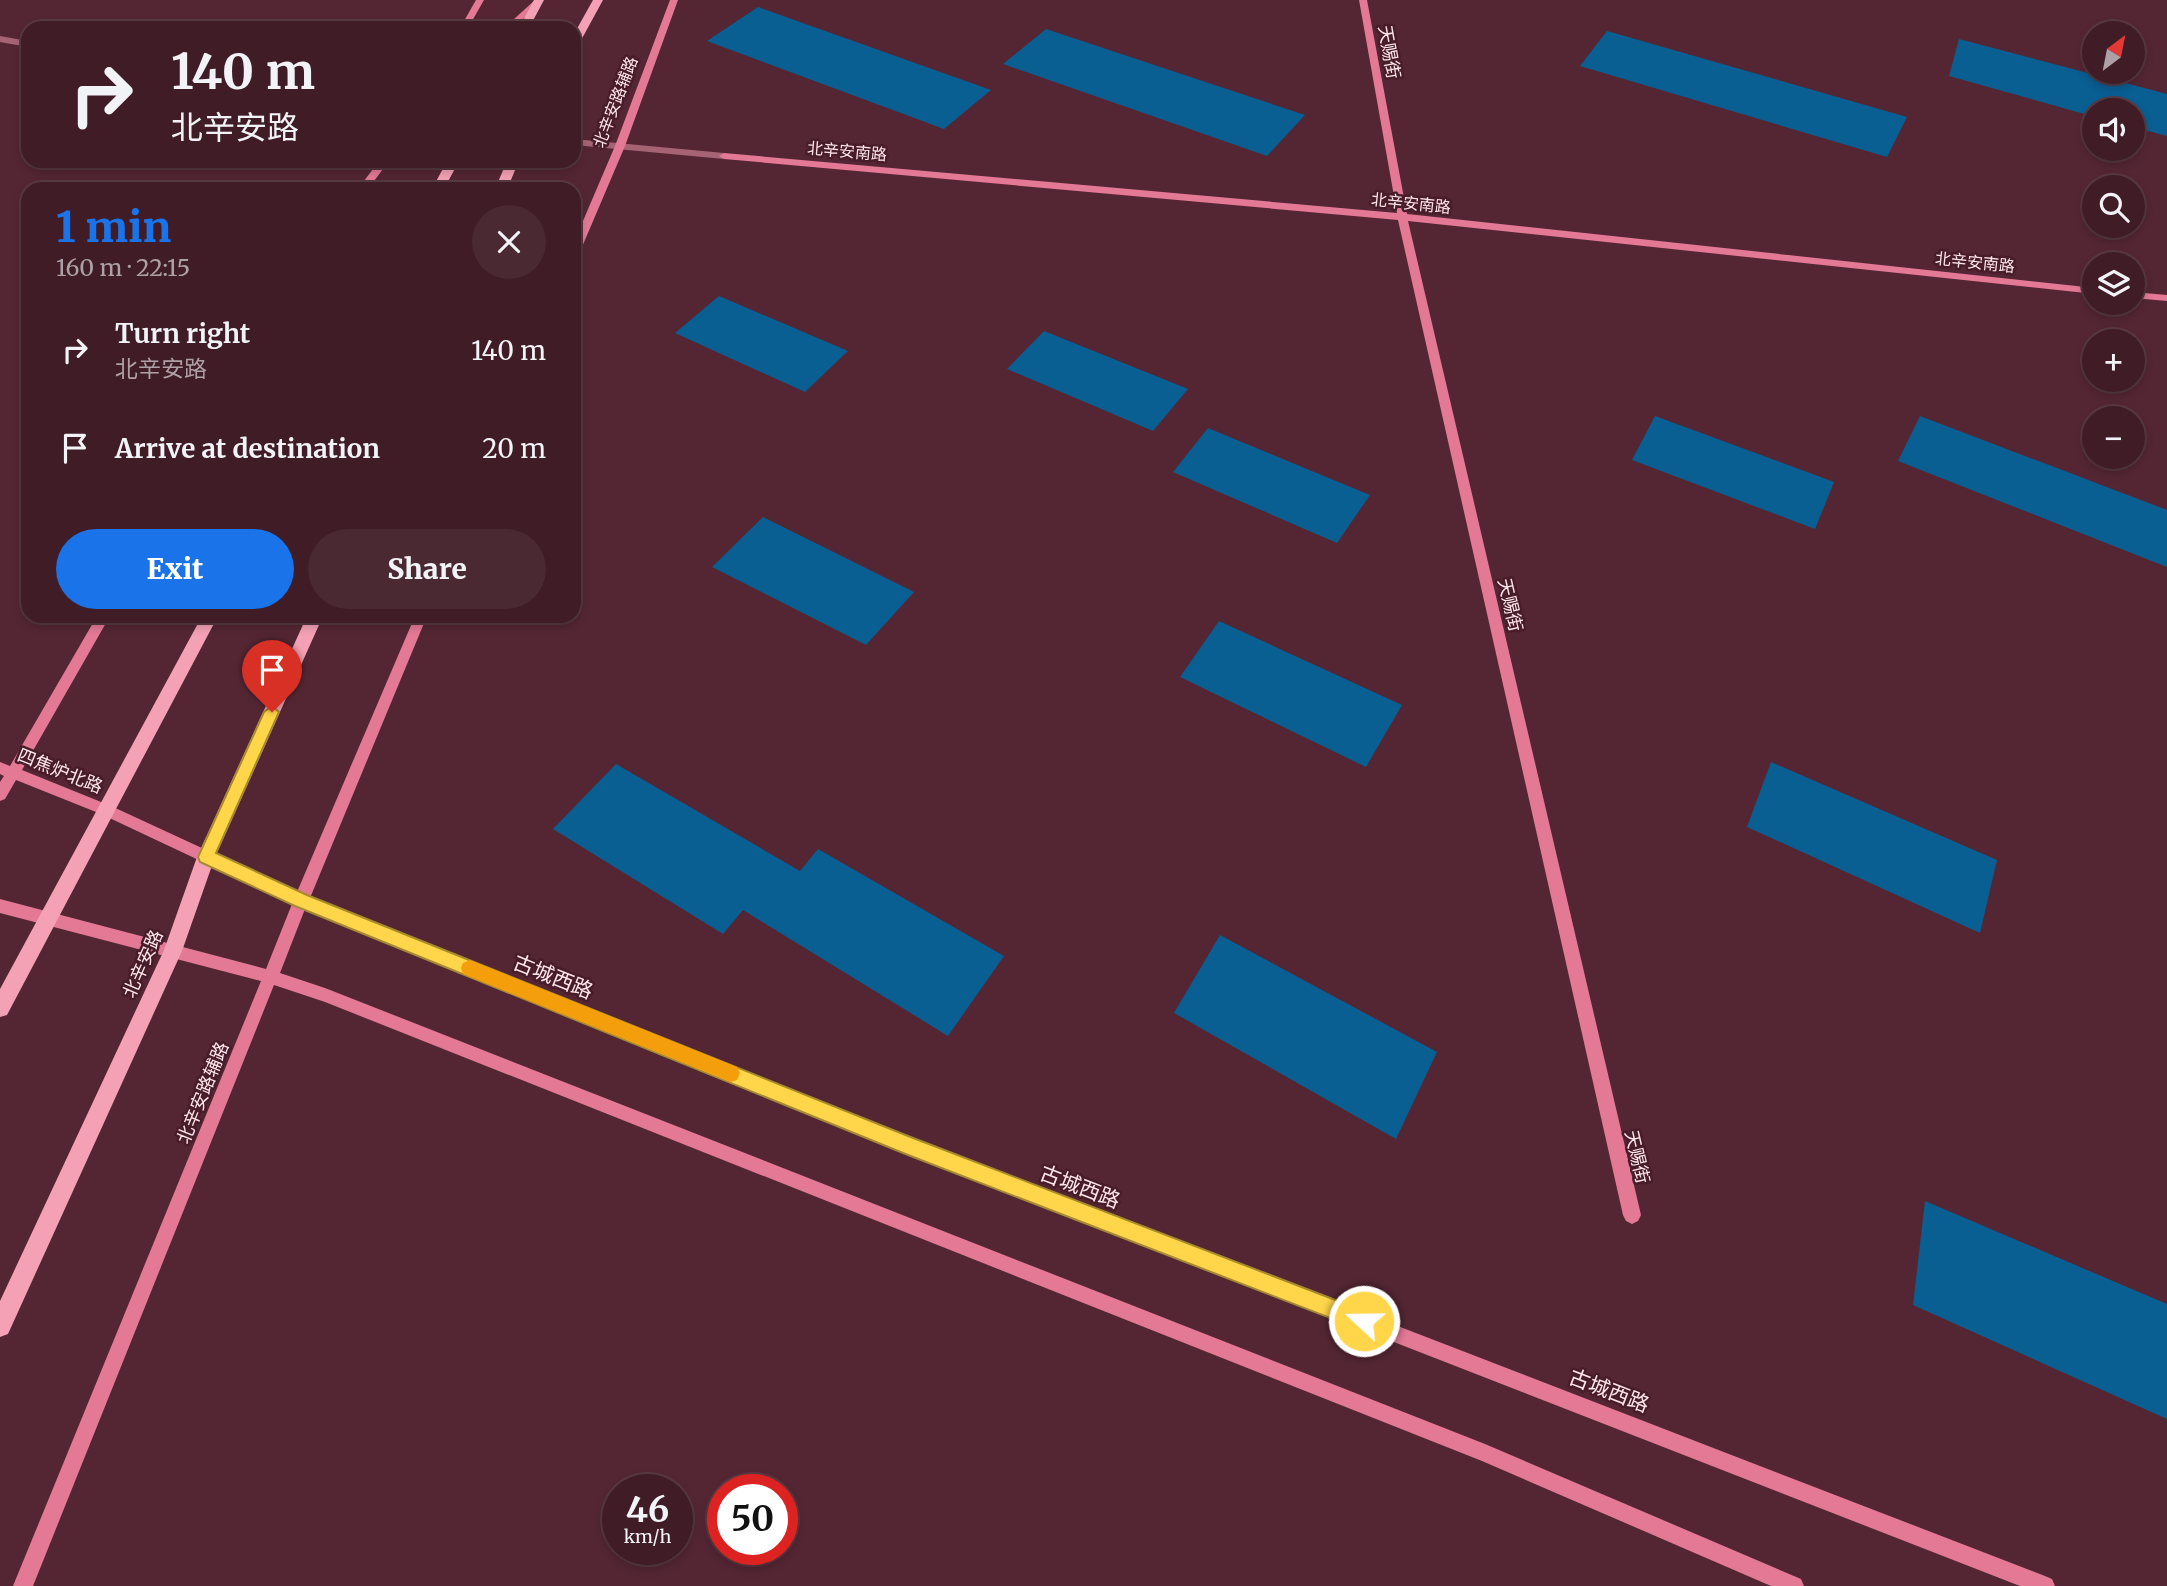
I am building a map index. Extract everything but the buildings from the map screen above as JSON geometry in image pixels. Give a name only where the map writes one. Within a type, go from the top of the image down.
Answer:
[{"type":"main road","points":[[581,31],[598,0]]},
{"type":"main road","points":[[528,21],[539,1]]},
{"type":"main road","points":[[0,1008],[206,623]]},
{"type":"main road","name":"北辛安路","points":[[0,1326],[173,951],[206,857],[312,623]]},
{"type":"street","points":[[468,21],[480,0]]},
{"type":"street","name":"北辛安路辅路","points":[[581,238],[620,146],[674,0]]},
{"type":"street","name":"天赐街","points":[[1363,0],[1403,218],[1632,1215]]},
{"type":"street","points":[[516,21],[539,1]]},
{"type":"street","points":[[0,39],[21,43]]},
{"type":"street","points":[[581,143],[620,146]]},
{"type":"street","name":"北辛安南路","points":[[620,146],[1403,218],[2082,290]]},
{"type":"street","points":[[2145,296],[2167,298]]},
{"type":"street","points":[[0,795],[7,770],[100,623]]},
{"type":"street","name":"北辛安路辅路","points":[[23,1586],[301,901],[419,623]]},
{"type":"street","name":"四焦炉北路","points":[[7,770],[106,810]]},
{"type":"street","name":"古城西路","points":[[106,810],[301,901],[934,1155],[2045,1586]]},
{"type":"street","points":[[0,905],[271,977],[326,995],[1472,1447],[1794,1586]]},
{"type":"slow traffic","points":[[470,968],[731,1073]]},
{"type":"route","points":[[272,712],[206,857],[301,901],[908,1145],[1364,1321]]}]
